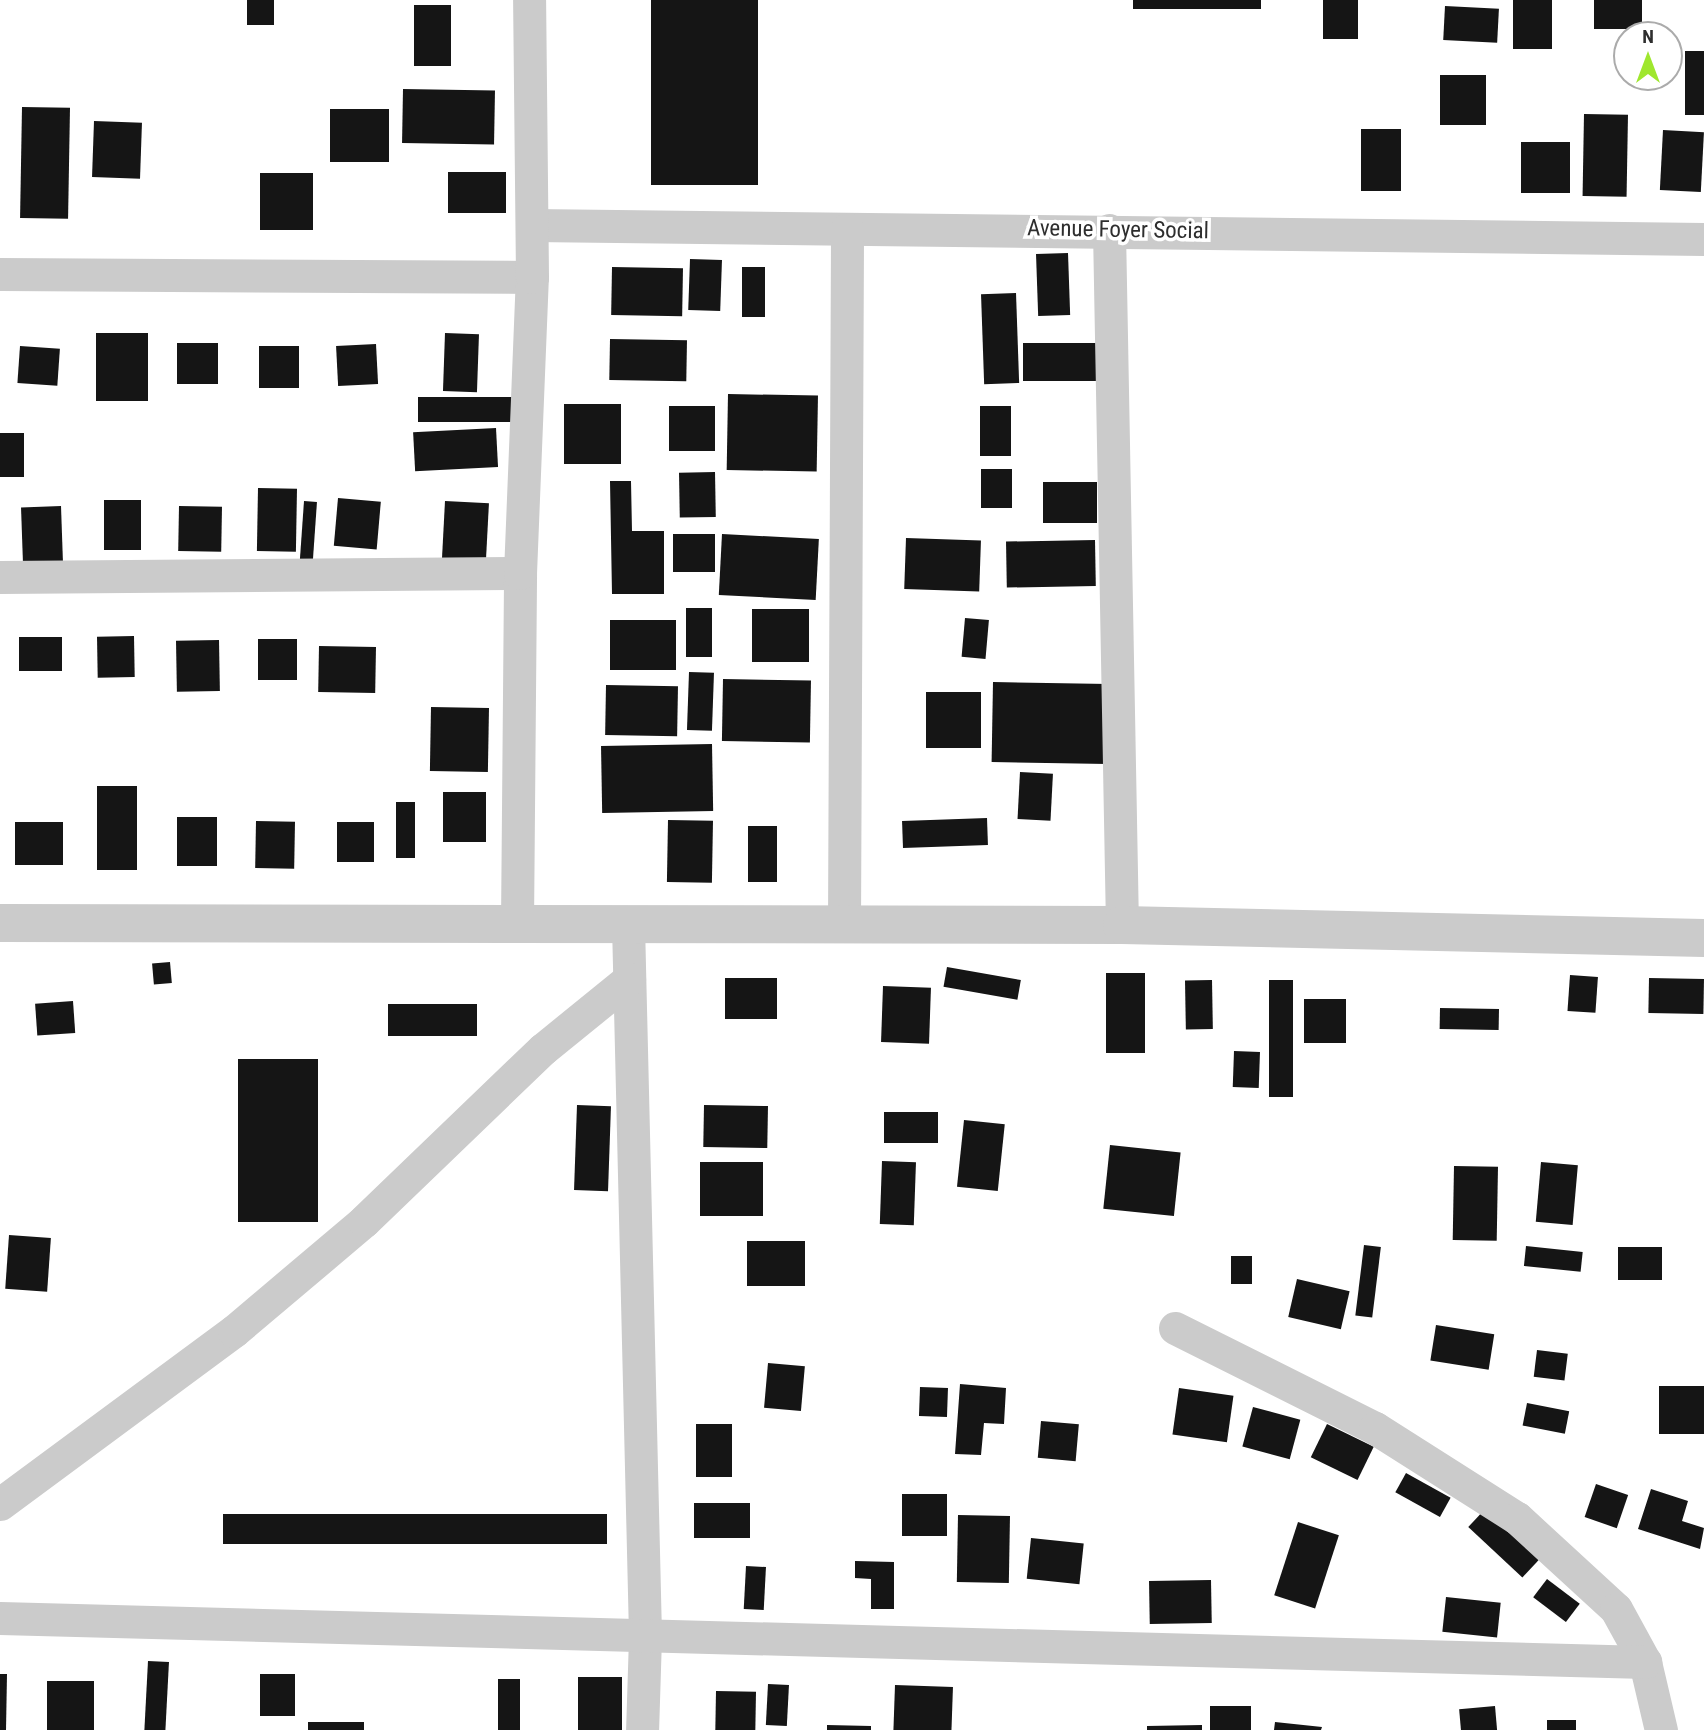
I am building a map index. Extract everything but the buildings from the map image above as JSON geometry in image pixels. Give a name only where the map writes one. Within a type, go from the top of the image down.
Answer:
[{"type":"street","points":[[517,924],[520,572],[532,277],[529,0]]},
{"type":"street","name":"Avenue Foyer Social","points":[[532,225],[1704,239]]},
{"type":"street","points":[[844,926],[847,229]]},
{"type":"street","points":[[1109,230],[1122,925]]},
{"type":"street","points":[[0,274],[532,277]]},
{"type":"street","points":[[0,578],[520,572]]},
{"type":"street","points":[[0,923],[1122,925],[1704,938]]},
{"type":"street","points":[[628,924],[645,1637],[642,1730]]},
{"type":"street","points":[[0,1504],[234,1331],[364,1221],[543,1049],[629,979]]},
{"type":"street","points":[[1175,1328],[1375,1428],[1517,1518],[1616,1609],[1645,1662],[1661,1730]]},
{"type":"street","points":[[0,1618],[1645,1662]]}]
